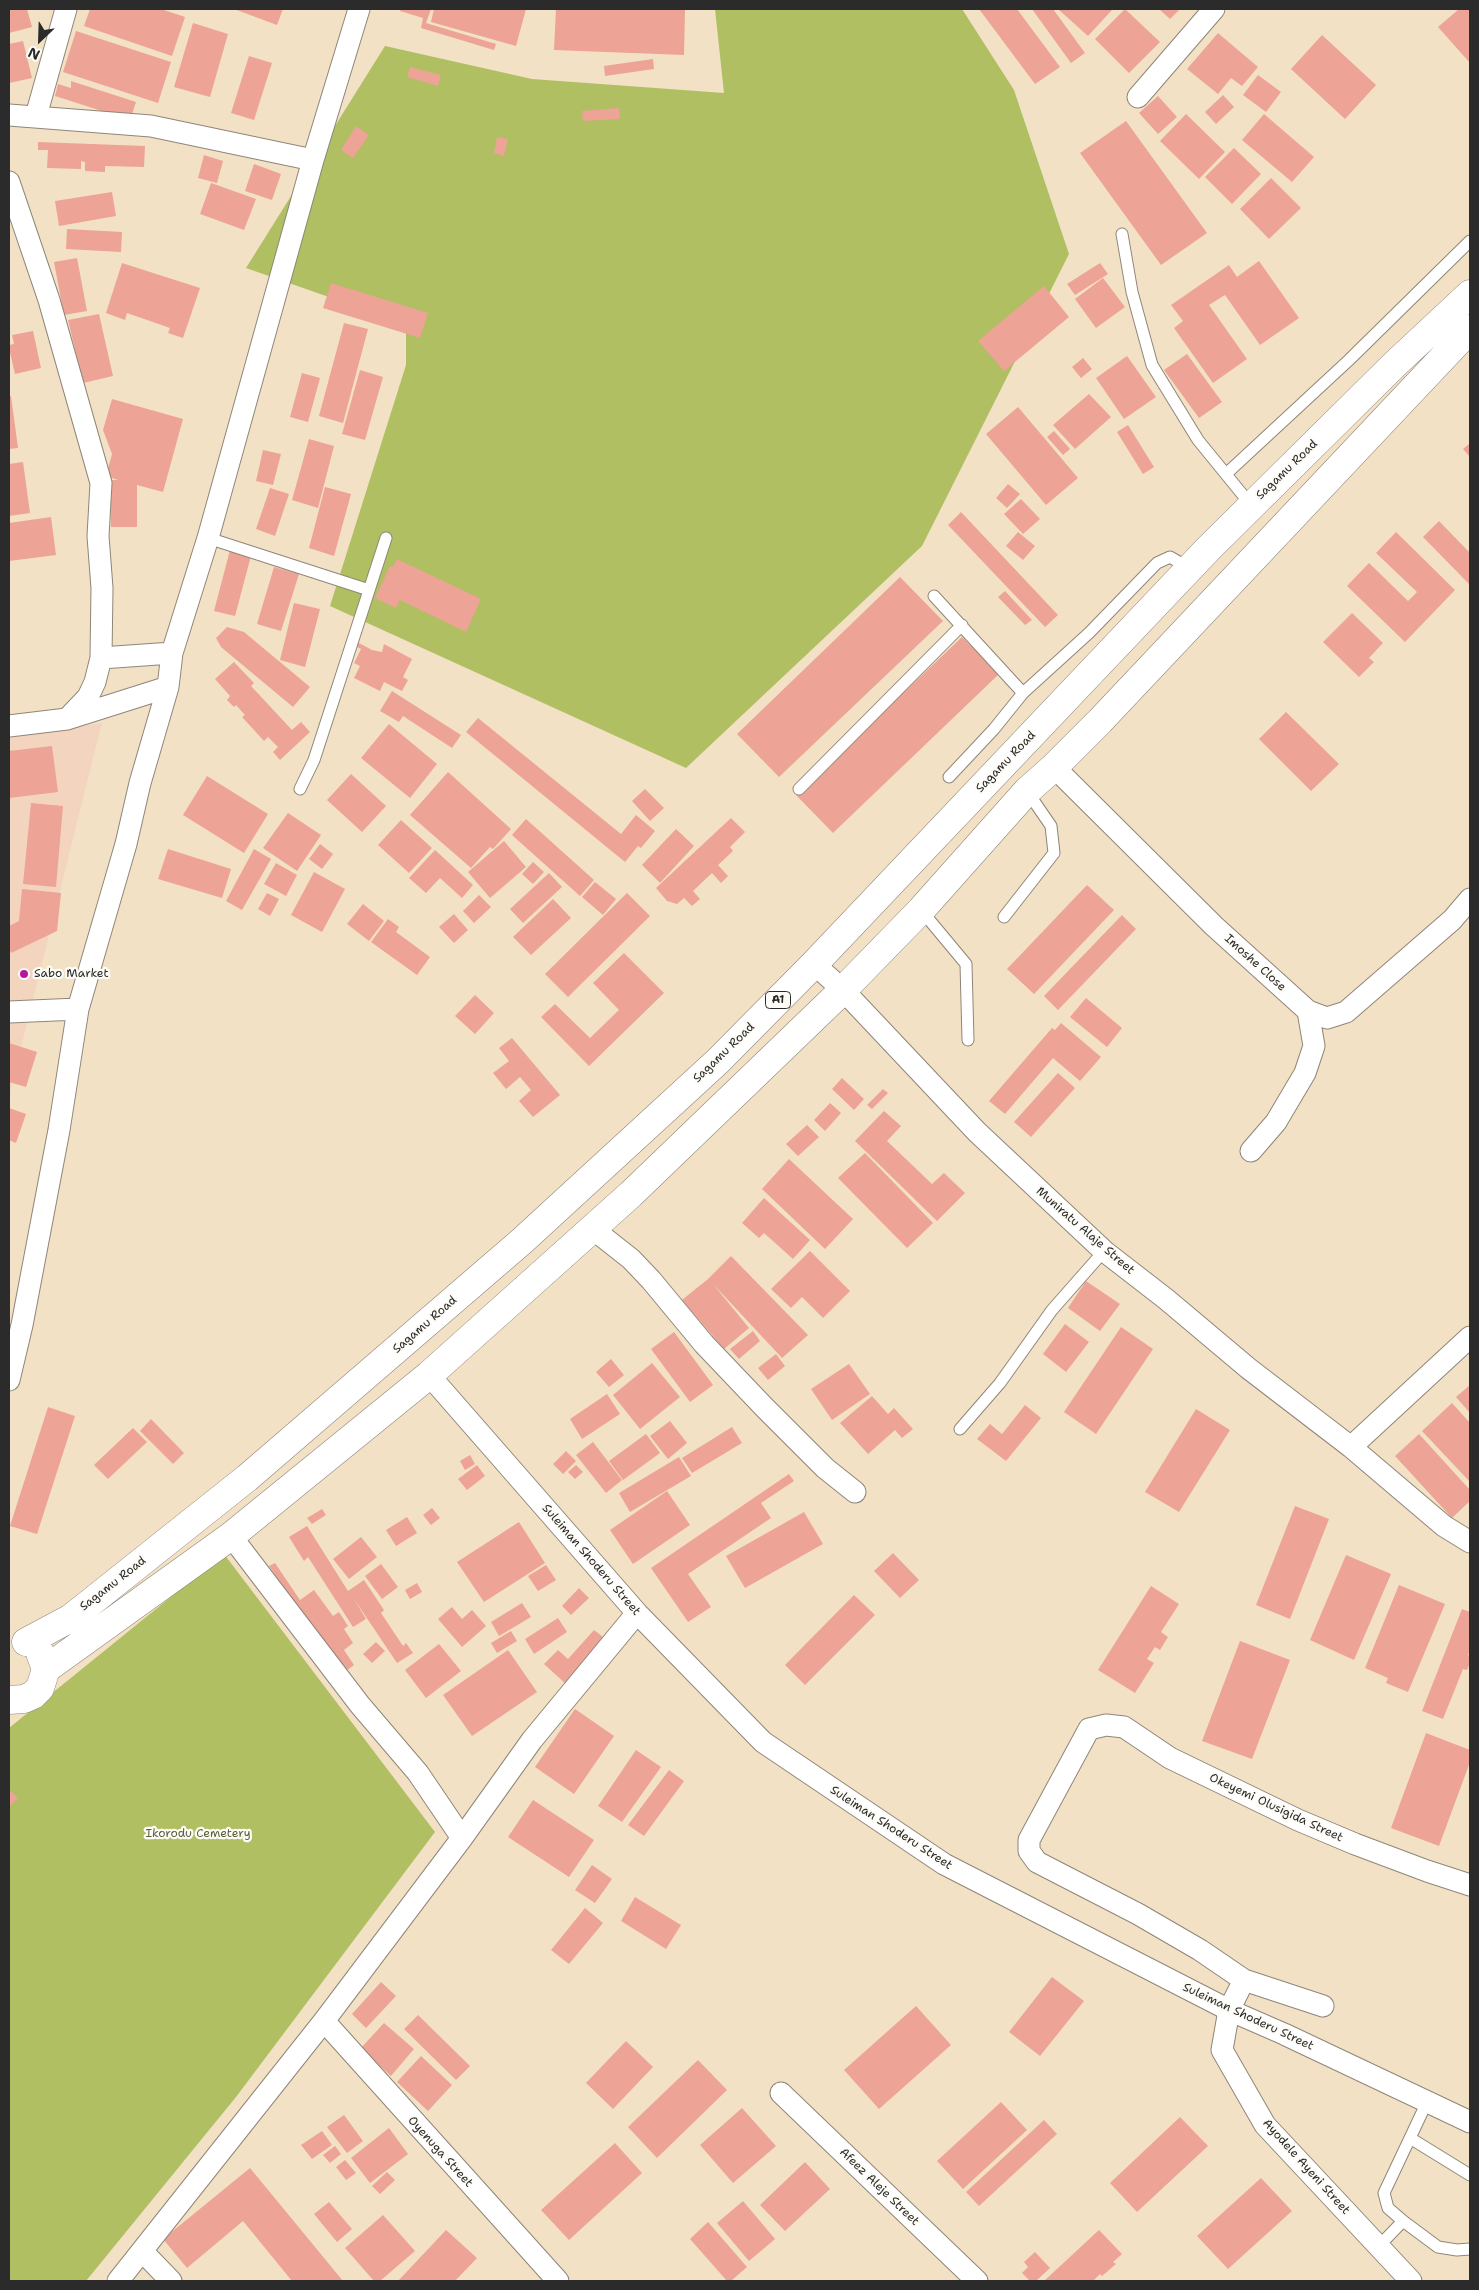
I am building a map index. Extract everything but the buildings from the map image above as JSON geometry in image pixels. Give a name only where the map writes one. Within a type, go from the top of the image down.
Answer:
[{"type":"highway","name":"Sagamu Road","points":[[18,1641],[71,1618],[247,1478],[522,1241],[607,1164],[718,1061],[814,964],[1251,505],[1395,364],[1470,294]]},
{"type":"highway","points":[[11,1702],[33,1695],[40,1688],[46,1669],[231,1536],[429,1375],[593,1229],[843,990],[921,910],[1027,791],[1054,767],[1469,333]]},
{"type":"highway","points":[[1208,549],[1234,578]]},
{"type":"highway","name":"A1","points":[[18,1641],[39,1651],[46,1669]]},
{"type":"street","points":[[36,116],[66,9]]},
{"type":"street","points":[[9,1380],[22,1325],[59,1130],[78,1009],[168,686],[172,653],[208,538],[313,160],[359,9]]},
{"type":"street","points":[[1138,97],[1214,9]]},
{"type":"street","points":[[9,115],[151,126],[313,160]]},
{"type":"street","points":[[9,182],[49,300],[101,483],[98,536],[102,588],[101,658],[95,682],[88,697],[67,719]]},
{"type":"street","points":[[101,658],[172,653]]},
{"type":"street","points":[[9,726],[67,719],[168,686]]},
{"type":"street","name":"Imoshe Close","points":[[1054,767],[1214,926],[1308,1011],[1327,1018],[1346,1012],[1452,920],[1470,899]]},
{"type":"street","name":"Muniratu Alaje Street","points":[[814,964],[843,990],[977,1132],[1104,1251],[1166,1298],[1248,1368],[1351,1447],[1444,1526],[1470,1542]]},
{"type":"street","points":[[9,1012],[78,1009]]},
{"type":"street","points":[[1251,1151],[1276,1122],[1305,1073],[1314,1046],[1308,1011]]},
{"type":"street","points":[[593,1229],[631,1260],[651,1280],[704,1344],[764,1407],[825,1468],[855,1492]]},
{"type":"street","points":[[1351,1447],[1470,1337]]},
{"type":"street","name":"Suleiman Shoderu Street","points":[[429,1375],[637,1613],[763,1742],[944,1864],[1229,2010],[1470,2122]]},
{"type":"street","points":[[231,1536],[360,1705],[418,1773],[462,1838]]},
{"type":"street","points":[[118,2281],[143,2252],[324,2021],[462,1838],[532,1740],[637,1613]]},
{"type":"street","name":"Okeyemi Olusigida Street","points":[[1244,1980],[1200,1950],[1138,1914],[1037,1862],[1029,1851],[1029,1840],[1088,1729],[1106,1725],[1124,1727],[1170,1758],[1298,1820],[1418,1868],[1470,1885]]},
{"type":"street","points":[[1244,1980],[1324,2006]]},
{"type":"street","name":"Ayodele Ayeni Street","points":[[1244,1980],[1229,2010],[1222,2050],[1265,2125],[1411,2281]]},
{"type":"street","name":"Oyenuga Street","points":[[324,2021],[558,2281]]},
{"type":"street","name":"Afeez Aleje Street","points":[[781,2093],[977,2281]]},
{"type":"street","points":[[143,2252],[171,2281]]},
{"type":"lane","points":[[1122,234],[1132,292],[1152,365],[1198,440],[1251,505]]},
{"type":"lane","points":[[1226,474],[1349,360],[1470,242]]},
{"type":"lane","points":[[208,538],[369,590]]},
{"type":"lane","points":[[300,789],[314,760],[386,538]]},
{"type":"lane","points":[[949,777],[994,729],[1023,693],[1089,633],[1157,563],[1170,557],[1189,568]]},
{"type":"lane","points":[[934,596],[1023,693]]},
{"type":"lane","points":[[799,789],[962,625]]},
{"type":"lane","points":[[1004,917],[1054,853],[1051,826],[1027,791]]},
{"type":"lane","points":[[921,910],[966,964],[968,1040]]},
{"type":"lane","points":[[960,1429],[1000,1383],[1052,1310],[1104,1251]]},
{"type":"lane","points":[[1427,2102],[1384,2193],[1388,2208],[1403,2222],[1438,2247],[1457,2250],[1470,2249]]},
{"type":"lane","points":[[1410,2138],[1470,2175]]},
{"type":"lane","points":[[1378,2247],[1403,2222]]},
{"type":"shaded area","name":"Sabo Market","points":[[102,723],[70,851],[9,1096],[9,736]]},
{"type":"green space","points":[[715,9],[962,9],[1014,90],[1069,254],[922,546],[686,768],[330,606],[406,365],[406,324],[246,268],[385,46],[532,79],[724,93]]},
{"type":"green space","name":"Ikorodu Cemetery","points":[[224,1554],[435,1832],[236,2097],[86,2281],[9,2281],[9,1728]]},
{"type":"place","name":"Sabo Market","points":[[24,974]]}]
